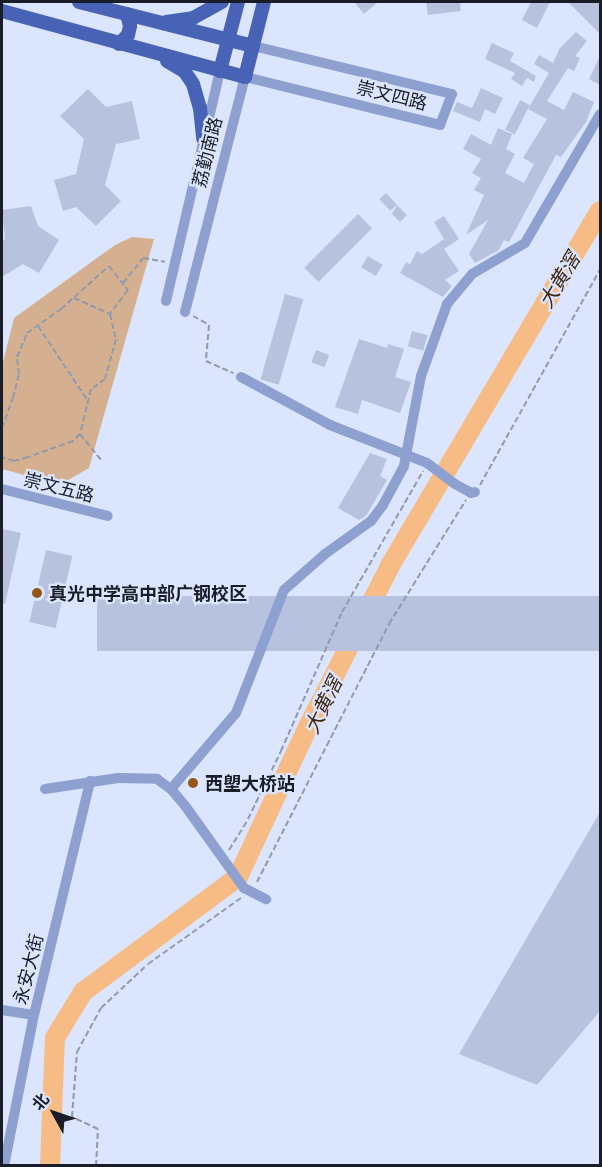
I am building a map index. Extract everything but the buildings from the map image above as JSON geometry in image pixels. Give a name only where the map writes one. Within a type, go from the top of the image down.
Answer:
[{"type":"main road","name":"崇文四路","points":[[79,2],[253,46]]},
{"type":"main road","points":[[161,23],[193,18],[222,2]]},
{"type":"main road","name":"荔勤南路","points":[[220,71],[238,2]]},
{"type":"main road","name":"荔勤南路","points":[[245,77],[264,2]]},
{"type":"main road","name":"崇文四路","points":[[2,11],[245,77]]},
{"type":"main road","points":[[119,44],[128,35],[130,26],[127,14]]},
{"type":"main road","points":[[152,53],[185,72],[193,84],[200,108],[203,139]]},
{"type":"street","name":"崇文四路","points":[[245,77],[440,125],[452,94],[253,46]]},
{"type":"street","name":"荔勤南路","points":[[166,301],[220,71]]},
{"type":"street","name":"荔勤南路","points":[[185,312],[245,77]]},
{"type":"street","points":[[171,789],[236,713],[284,591],[302,572],[377,515],[408,455],[421,376],[447,304],[472,274],[525,243],[600,114]]},
{"type":"street","points":[[241,377],[330,425],[427,463],[455,484],[473,493]]},
{"type":"street","name":"崇文五路","points":[[2,489],[108,516]]},
{"type":"street","points":[[45,789],[90,781],[149,777],[163,782],[171,789],[248,890],[267,899]]},
{"type":"street","name":"永安大街","points":[[4,1166],[34,1015],[90,781]]},
{"type":"street","points":[[2,1010],[34,1015]]},
{"type":"path","points":[[123,283],[143,258],[176,264]]},
{"type":"path","points":[[2,428],[20,374],[17,357],[27,333],[74,298],[109,266],[128,290],[110,314]]},
{"type":"path","points":[[96,1166],[98,1129],[72,1117],[77,1052],[101,1008],[148,964],[248,890],[389,624],[473,493],[600,269]]},
{"type":"path","points":[[74,298],[110,314]]},
{"type":"path","points":[[185,312],[209,325],[206,361],[241,377]]},
{"type":"path","points":[[2,457],[14,461],[28,458],[73,441],[80,434],[91,389],[105,379],[116,339],[110,314]]},
{"type":"path","points":[[38,325],[88,401]]},
{"type":"path","points":[[80,434],[103,462]]},
{"type":"path","points":[[225,862],[281,751],[342,612],[427,463]]},
{"type":"shaded area","points":[[132,237],[154,239],[89,468],[60,485],[2,469],[2,366],[14,318],[115,245]]},
{"type":"waterway","name":"大黄滘","points":[[50,1166],[55,1038],[83,992],[238,877],[309,725],[391,564],[600,211]]},
{"type":"place","name":"真光中学高中部广钢校区","points":[[37,593]]},
{"type":"place","name":"西塱大桥站","points":[[193,783]]}]
